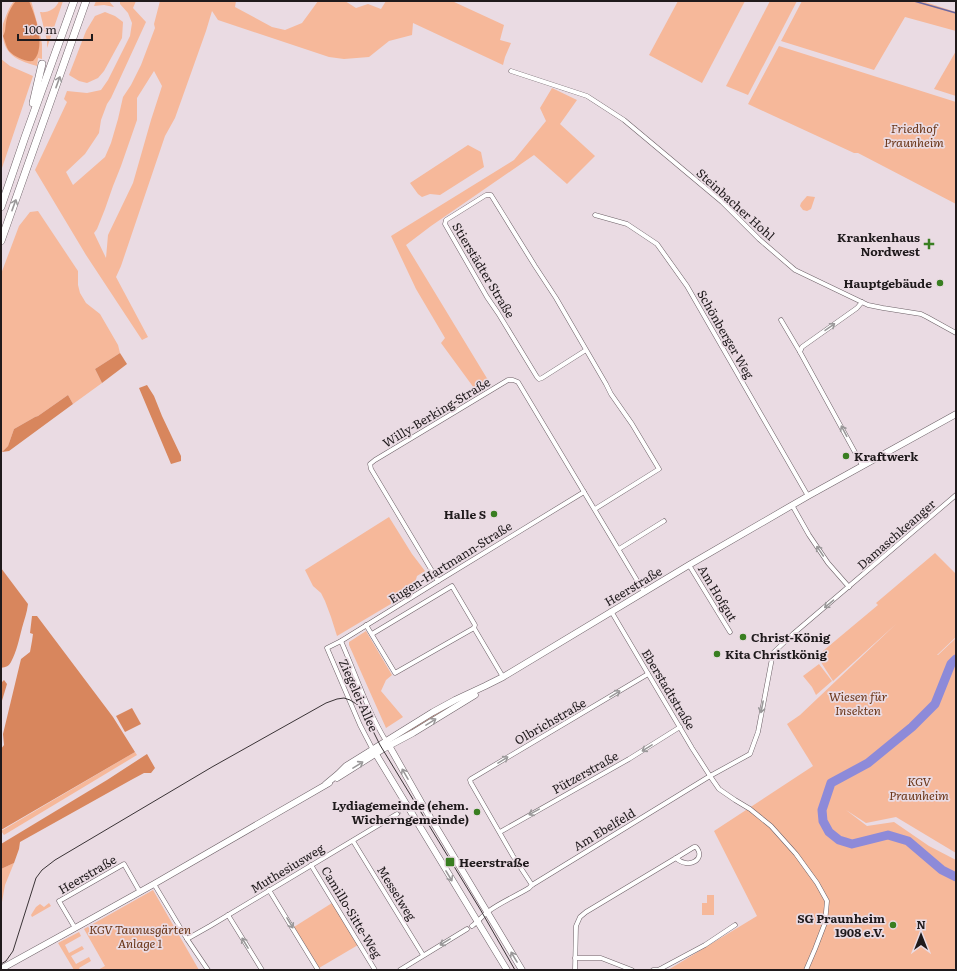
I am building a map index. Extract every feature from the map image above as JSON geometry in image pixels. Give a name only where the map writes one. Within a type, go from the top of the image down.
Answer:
[{"type":"highway","points":[[1,207],[74,1]]},
{"type":"highway","points":[[1,241],[86,1]]},
{"type":"highway","points":[[25,138],[42,64]]},
{"type":"main road","name":"Heerstraße","points":[[1,969],[140,892],[340,777],[388,743],[413,733],[481,691],[485,686],[503,677],[689,565],[862,465],[956,414]]},
{"type":"main road","points":[[388,743],[421,802],[522,970]]},
{"type":"main road","points":[[374,752],[405,809],[475,924],[507,970]]},
{"type":"street","name":"Steinbacher Hohl","points":[[511,70],[587,96],[624,120],[722,202],[795,270],[862,302],[883,308],[921,314],[956,333]]},
{"type":"street","name":"Stierstädter Straße","points":[[586,350],[539,379],[487,297],[444,224],[446,220],[486,195],[492,195],[556,298],[606,384],[611,394],[660,469],[594,509]]},
{"type":"street","name":"Schönberger Weg","points":[[595,215],[628,224],[657,244],[687,286],[808,496]]},
{"type":"street","points":[[800,352],[802,347],[857,308],[862,302]]},
{"type":"street","points":[[781,320],[862,465]]},
{"type":"street","name":"Willy-Berking-Straße","points":[[438,581],[371,469],[370,464],[375,460],[508,380],[513,380],[518,382],[584,492]]},
{"type":"street","points":[[584,492],[644,592]]},
{"type":"street","name":"Eugen-Hartmann-Straße","points":[[327,648],[341,641],[584,492]]},
{"type":"street","name":"Damaschkeanger","points":[[750,754],[758,732],[773,653],[793,634],[956,495]]},
{"type":"street","points":[[792,505],[809,535],[828,563],[849,587]]},
{"type":"street","points":[[619,549],[664,521]]},
{"type":"street","name":"Am Hofgut","points":[[689,565],[730,632]]},
{"type":"street","points":[[372,634],[452,586],[475,625],[474,628],[503,677]]},
{"type":"street","name":"Eberstadtstraße","points":[[611,611],[719,789],[750,809],[776,831],[796,854],[817,883],[827,901],[825,923],[806,964],[806,970]]},
{"type":"street","points":[[366,625],[396,673],[474,628]]},
{"type":"street","name":"Ziegelei-Allee","points":[[341,641],[361,691],[380,731],[388,743]]},
{"type":"street","name":"Ziegelei-Allee","points":[[327,648],[360,725],[374,752]]},
{"type":"street","name":"Olbrichstraße","points":[[500,832],[470,780],[648,674]]},
{"type":"street","name":"Pützerstraße","points":[[500,832],[629,759],[680,727]]},
{"type":"street","name":"Am Ebelfeld","points":[[475,924],[487,912],[529,888],[710,776],[750,754]]},
{"type":"street","name":"Muthesiusweg","points":[[187,939],[397,814]]},
{"type":"street","points":[[500,832],[513,856],[532,885]]},
{"type":"street","name":"Messelweg","points":[[353,841],[423,955]]},
{"type":"street","points":[[575,970],[576,926],[580,917],[586,912],[694,847],[696,847],[699,851],[700,855],[695,862],[691,864],[682,863],[676,858]]},
{"type":"street","name":"Heerstraße","points":[[75,928],[59,901],[124,864],[140,892]]},
{"type":"street","name":"Camillo-Sitte-Weg","points":[[311,865],[375,970]]},
{"type":"street","points":[[154,884],[187,939],[208,970]]},
{"type":"street","points":[[269,890],[318,970]]},
{"type":"street","points":[[228,915],[262,970]]},
{"type":"street","points":[[654,970],[658,970],[705,945],[735,924]]},
{"type":"street","points":[[400,970],[467,929]]},
{"type":"street","points":[[575,958],[601,958],[632,970]]},
{"type":"green space","points":[[14,1],[31,1],[42,44],[42,59],[38,58],[37,66],[15,57],[6,48],[3,34],[3,24]]},
{"type":"green space","points":[[59,1],[63,1],[47,48],[47,41],[40,12],[51,10]]},
{"type":"green space","points":[[96,1],[109,1],[114,7],[104,5],[94,6]]},
{"type":"green space","points":[[120,1],[136,1],[133,8],[146,22],[107,104],[101,120],[99,133],[85,154],[66,172],[73,185],[105,157],[111,143],[123,97],[141,65],[155,28],[154,24],[160,1],[236,1],[235,7],[272,27],[285,30],[302,23],[318,1],[345,1],[356,8],[368,4],[381,9],[386,1],[452,1],[504,25],[500,40],[511,43],[503,65],[413,23],[412,35],[389,41],[369,57],[344,59],[329,57],[218,20],[212,11],[175,118],[165,136],[116,277],[148,337],[142,340],[86,255],[35,170],[67,102],[64,99],[67,91],[87,93],[101,90],[108,80],[130,36],[132,23],[128,13],[120,4]],"holes":[[[154,71],[162,86],[133,183],[108,235],[106,258],[94,233],[105,209],[137,120],[137,98]]]},
{"type":"green space","points":[[678,1],[745,1],[702,83],[649,55]]},
{"type":"green space","points":[[770,1],[797,1],[748,95],[726,86]]},
{"type":"green space","points":[[802,1],[922,1],[956,12],[956,31],[905,17],[874,70],[781,41]]},
{"type":"green space","points":[[105,12],[115,16],[123,22],[122,38],[104,71],[98,78],[87,83],[79,81],[69,75],[86,31],[95,16]]},
{"type":"green space","name":"Friedhof Praunheim","points":[[779,46],[956,102],[956,204],[858,153],[854,153],[748,104]]},
{"type":"green space","points":[[956,51],[956,96],[934,89]]},
{"type":"green space","points":[[1,59],[10,66],[33,76],[2,168]]},
{"type":"green space","points":[[552,88],[577,100],[560,124],[595,156],[567,184],[534,155],[406,245],[488,380],[474,388],[441,343],[445,338],[416,289],[391,236],[514,160],[546,121],[540,108]]},
{"type":"green space","points":[[468,145],[481,152],[484,167],[440,195],[430,194],[422,197],[418,194],[410,183]]},
{"type":"green space","points":[[807,196],[815,197],[811,209],[807,211],[803,210],[800,206]]},
{"type":"green space","points":[[38,211],[78,271],[78,285],[80,293],[86,303],[100,314],[118,345],[120,353],[95,369],[102,383],[73,404],[68,395],[38,416],[14,429],[8,446],[1,453],[1,274],[19,226],[30,212]]},
{"type":"green space","points":[[389,517],[412,554],[425,571],[417,576],[415,583],[416,589],[337,636],[325,601],[321,593],[313,586],[305,570]]},
{"type":"green space","points":[[935,553],[956,574],[956,637],[937,655],[956,638],[956,853],[896,817],[866,823],[846,810],[867,826],[894,822],[929,846],[956,860],[956,970],[668,970],[757,916],[714,831],[813,766],[787,724],[800,715],[896,624],[833,681],[817,656],[878,605],[876,603]]},
{"type":"green space","points":[[366,631],[392,675],[386,680],[381,691],[403,717],[386,728],[349,645],[349,642]]},
{"type":"green space","points":[[819,664],[832,681],[816,695],[812,687],[803,676]]},
{"type":"green space","points":[[469,696],[398,739],[397,738],[457,701]]},
{"type":"green space","points":[[135,752],[137,755],[4,835],[1,831]]},
{"type":"green space","points":[[14,863],[5,885],[1,902],[1,869]]},
{"type":"green space","name":"KGV Taunusgärten Anlage 1","points":[[153,890],[199,970],[98,970],[105,966],[84,929]]},
{"type":"green space","points":[[707,895],[714,895],[714,915],[702,915],[702,903],[707,903]]},
{"type":"green space","points":[[49,903],[51,906],[32,917],[31,915],[36,907],[40,904],[44,907]]},
{"type":"green space","points":[[332,903],[358,945],[319,968],[294,927]]},
{"type":"green space","points":[[79,932],[81,936],[65,945],[69,953],[82,946],[84,949],[71,956],[76,964],[89,957],[91,961],[79,968],[80,970],[74,970],[58,943]]},
{"type":"shaded area","points":[[16,1],[29,1],[36,20],[40,41],[38,54],[33,61],[23,60],[11,53],[3,36],[8,14]]},
{"type":"shaded area","points":[[120,353],[127,364],[102,383],[95,369]]},
{"type":"shaded area","points":[[147,385],[154,396],[181,456],[181,461],[171,464],[139,388]]},
{"type":"shaded area","points":[[68,395],[73,404],[9,451],[2,452],[8,446],[14,429],[38,416]]},
{"type":"shaded area","points":[[1,568],[28,604],[18,645],[13,658],[6,667],[1,668]]},
{"type":"shaded area","points":[[32,616],[37,616],[113,717],[135,752],[1,830],[1,749],[4,745],[3,734],[21,659],[30,652],[33,634],[30,633]]},
{"type":"shaded area","points":[[4,680],[7,684],[1,704],[1,683]]},
{"type":"shaded area","points":[[132,708],[141,724],[125,732],[116,716]]},
{"type":"shaded area","points":[[147,754],[155,768],[151,773],[144,773],[20,842],[14,863],[1,869],[1,844]]},
{"type":"waterway","points":[[914,1],[956,13]]},
{"type":"waterway","points":[[956,659],[951,664],[935,704],[912,727],[868,763],[831,783],[822,810],[823,821],[829,832],[839,840],[852,844],[888,835],[908,841],[942,870],[956,877]]},
{"type":"tunnel","points":[[397,814],[403,810]]},
{"type":"tram line","points":[[1,964],[6,961],[13,951],[36,878],[42,870],[55,860],[212,767],[326,703],[344,698],[358,705],[364,713],[380,745],[480,909],[515,970]]},
{"type":"place","name":"Krankenhaus Nordwest","points":[[929,244]]},
{"type":"place","name":"Hauptgebäude","points":[[940,283]]},
{"type":"place","name":"Kraftwerk","points":[[846,456]]},
{"type":"place","name":"Halle S","points":[[494,514]]},
{"type":"place","name":"Christ-König","points":[[743,637]]},
{"type":"place","name":"Kita Christkönig","points":[[717,654]]},
{"type":"place","name":"Lydiagemeinde (ehem. Wicherngemeinde)","points":[[477,812]]},
{"type":"place","name":"Heerstraße","points":[[450,862]]},
{"type":"place","name":"SG Praunheim 1908 e.V.","points":[[893,925]]},
{"type":"park label","name":"Wiesen für Insekten","points":[[858,703]]},
{"type":"park label","name":"KGV Praunheim","points":[[919,788]]}]
